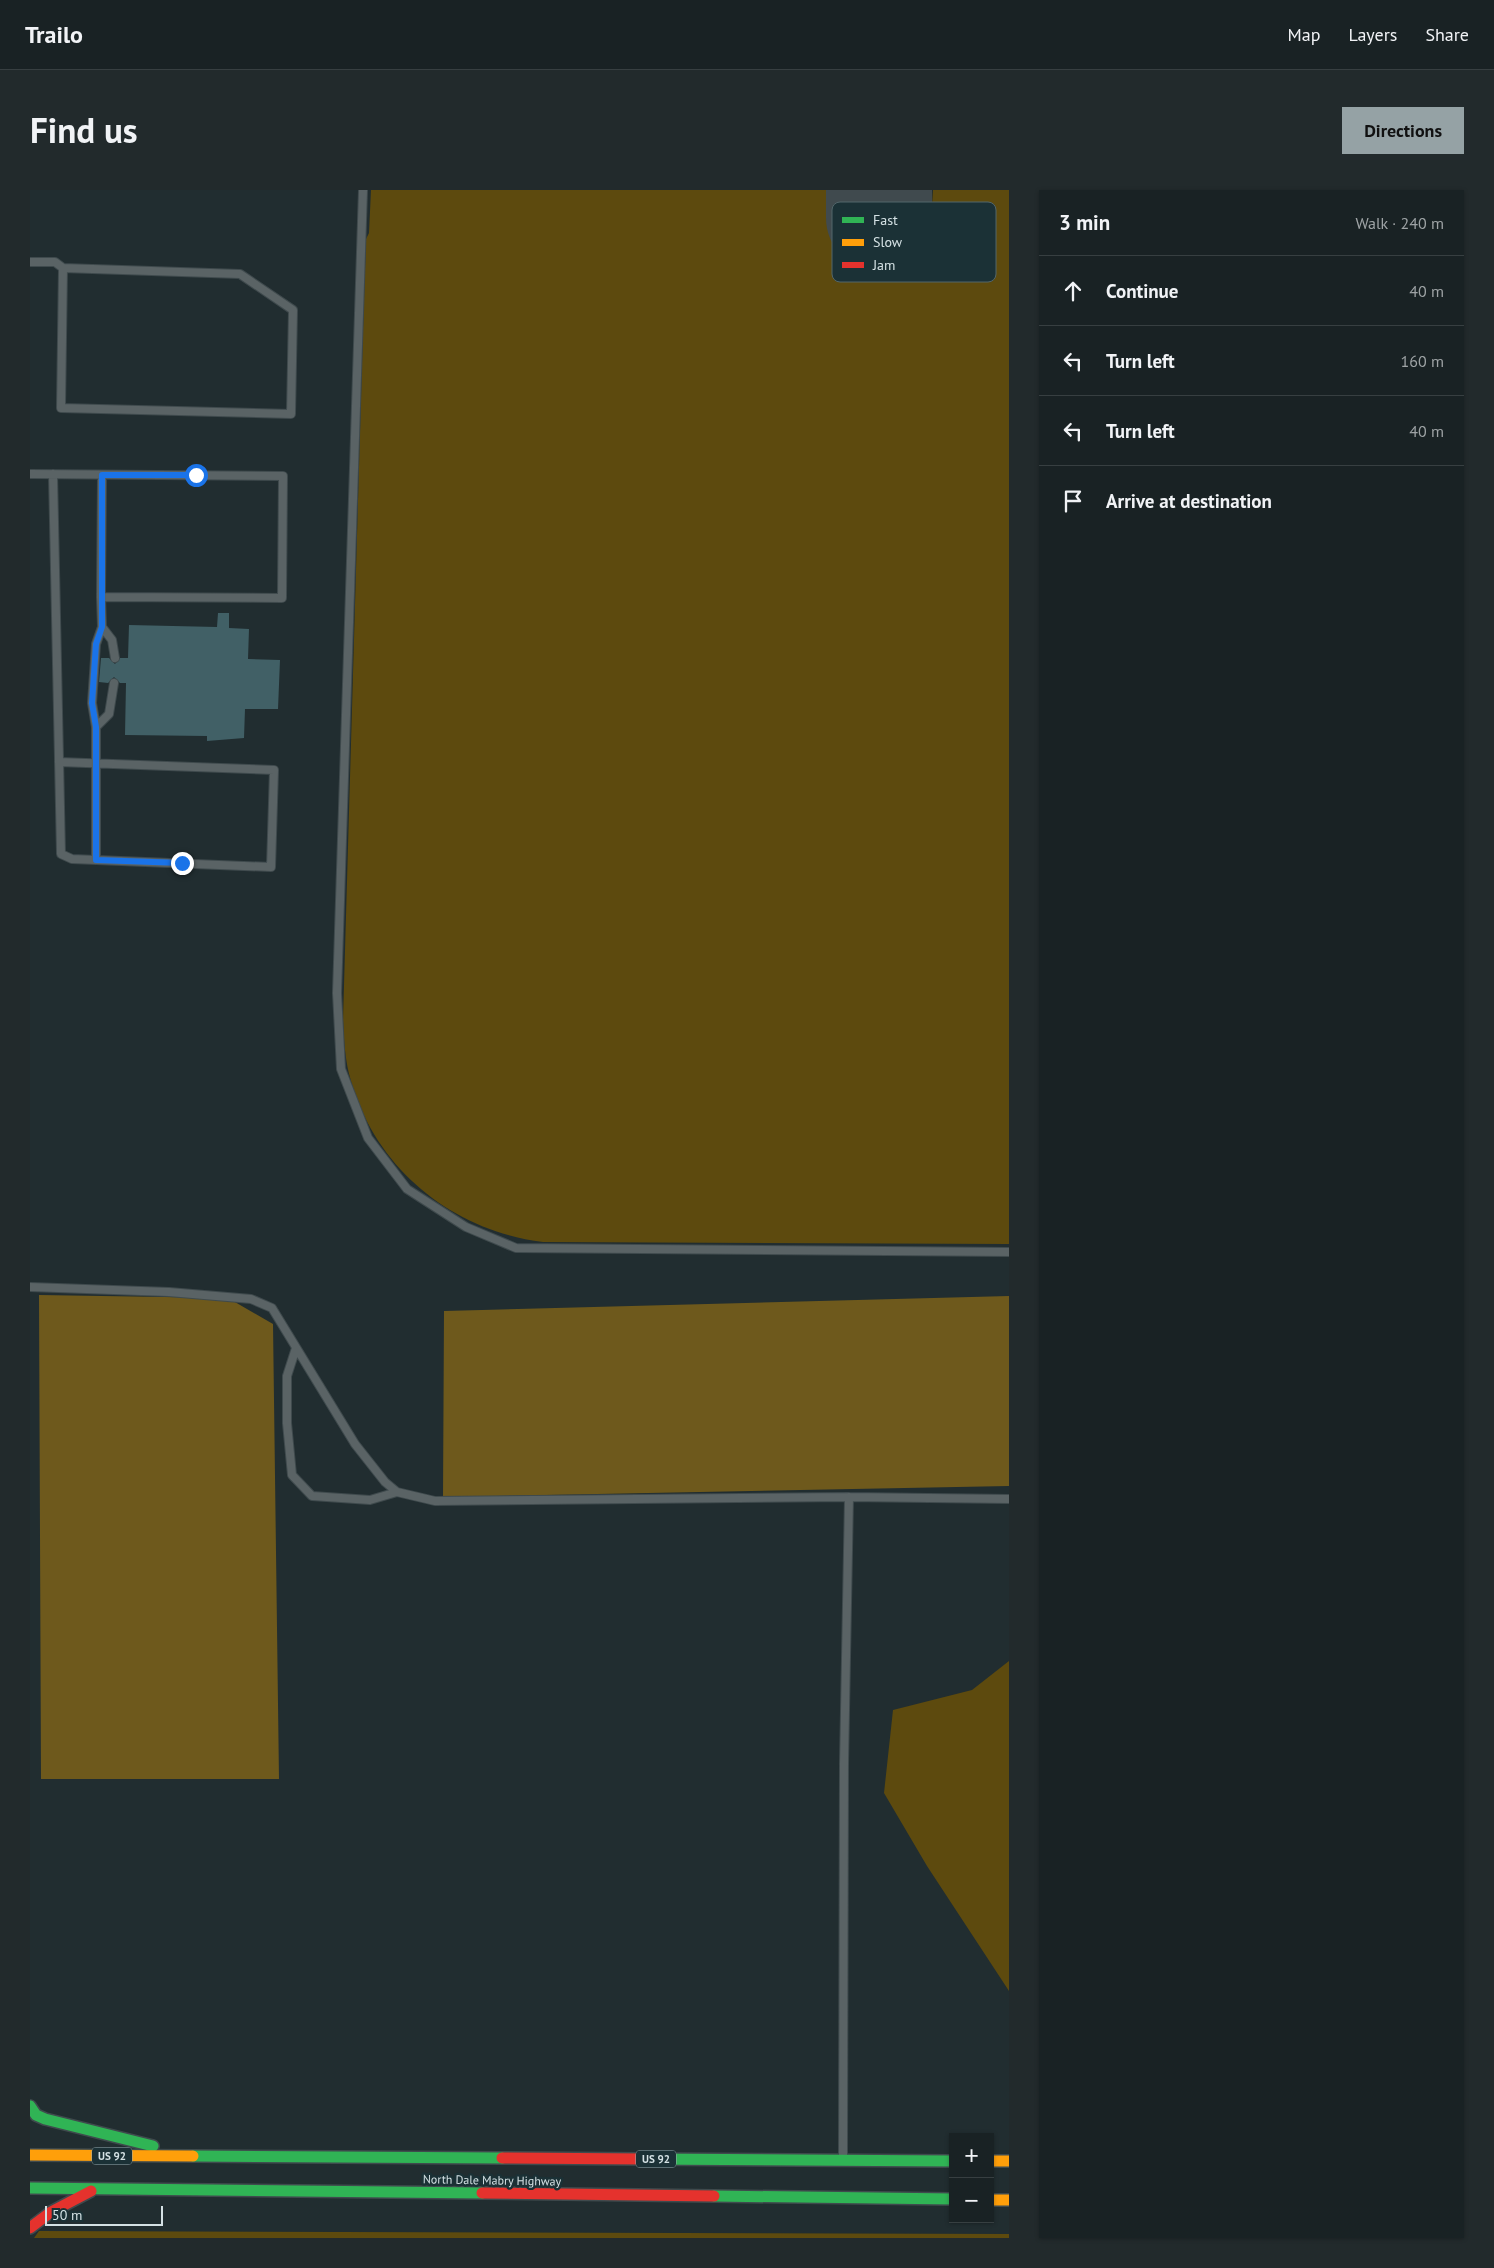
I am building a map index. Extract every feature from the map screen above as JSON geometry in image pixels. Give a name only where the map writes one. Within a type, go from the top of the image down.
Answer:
[{"type":"main road","points":[[30,2106],[36,2114],[45,2119],[194,2156]]},
{"type":"main road","name":"North Dale Mabry Highway","points":[[30,2156],[949,2161]]},
{"type":"main road","points":[[994,2161],[1009,2161]]},
{"type":"main road","name":"North Dale Mabry Highway","points":[[30,2188],[949,2199]]},
{"type":"main road","points":[[30,2228],[51,2212],[94,2189]]},
{"type":"main road","points":[[994,2200],[1009,2200]]},
{"type":"lane","points":[[364,190],[337,993],[340,1069],[368,1138],[407,1189],[466,1227],[516,1248],[1009,1252]]},
{"type":"lane","points":[[30,262],[55,262],[63,268],[240,274],[293,310],[291,414],[61,408],[63,268]]},
{"type":"lane","points":[[30,474],[283,476],[282,598],[101,597]]},
{"type":"lane","points":[[53,474],[59,762],[61,854],[72,859],[270,867],[274,770],[59,762]]},
{"type":"lane","points":[[96,860],[96,727],[92,703],[96,644],[102,627],[102,475]]},
{"type":"lane","points":[[102,627],[112,640],[115,658]]},
{"type":"lane","points":[[96,727],[109,714],[114,683]]},
{"type":"lane","points":[[30,1287],[169,1292],[251,1300],[272,1308],[355,1444],[385,1482],[397,1492],[435,1501],[849,1497],[1009,1499]]},
{"type":"lane","points":[[296,1348],[287,1376],[287,1423],[292,1475],[312,1496],[370,1500],[397,1492]]},
{"type":"lane","points":[[843,2160],[844,1764],[849,1497]]},
{"type":"shaded area","points":[[371,190],[827,190],[827,218],[832,218],[832,282],[996,282],[996,202],[932,202],[933,190],[1009,190],[1009,1244],[543,1242],[510,1236],[479,1225],[449,1209],[423,1190],[399,1168],[379,1142],[363,1113],[351,1081],[344,1043],[343,1020],[363,328],[366,239],[369,233]]},
{"type":"shaded area","points":[[39,1295],[228,1298],[273,1324],[279,1779],[41,1779]]},
{"type":"shaded area","points":[[1009,1296],[1009,1486],[443,1497],[444,1311]]},
{"type":"shaded area","points":[[1009,1661],[1009,1991],[927,1866],[884,1793],[893,1710],[972,1690]]},
{"type":"shaded area","points":[[39,2231],[1009,2234],[1009,2238],[34,2238]]},
{"type":"building","points":[[218,613],[229,613],[229,628],[249,629],[248,659],[280,660],[278,709],[245,709],[244,738],[207,741],[207,736],[125,735],[126,683],[120,683],[114,677],[108,683],[99,682],[101,658],[109,658],[115,664],[120,658],[128,658],[129,625],[217,627]]},
{"type":"runway","points":[[879,190],[879,202]]},
{"type":"traffic: fast","points":[[30,2106],[36,2115],[45,2119],[153,2146]]},
{"type":"traffic: fast","points":[[193,2156],[502,2158]]},
{"type":"traffic: fast","points":[[645,2159],[949,2161]]},
{"type":"traffic: fast","points":[[30,2188],[482,2193]]},
{"type":"traffic: fast","points":[[714,2196],[949,2199]]},
{"type":"traffic: slow","points":[[30,2155],[193,2156]]},
{"type":"traffic: slow","points":[[994,2161],[1009,2161]]},
{"type":"traffic: slow","points":[[994,2200],[1009,2200]]},
{"type":"traffic: jam","points":[[502,2158],[645,2159]]},
{"type":"traffic: jam","points":[[30,2228],[51,2212],[91,2191]]},
{"type":"traffic: jam","points":[[482,2193],[714,2196]]},
{"type":"route","points":[[182,863],[96,860],[96,727],[92,703],[96,644],[102,627],[102,475],[196,475]]}]
